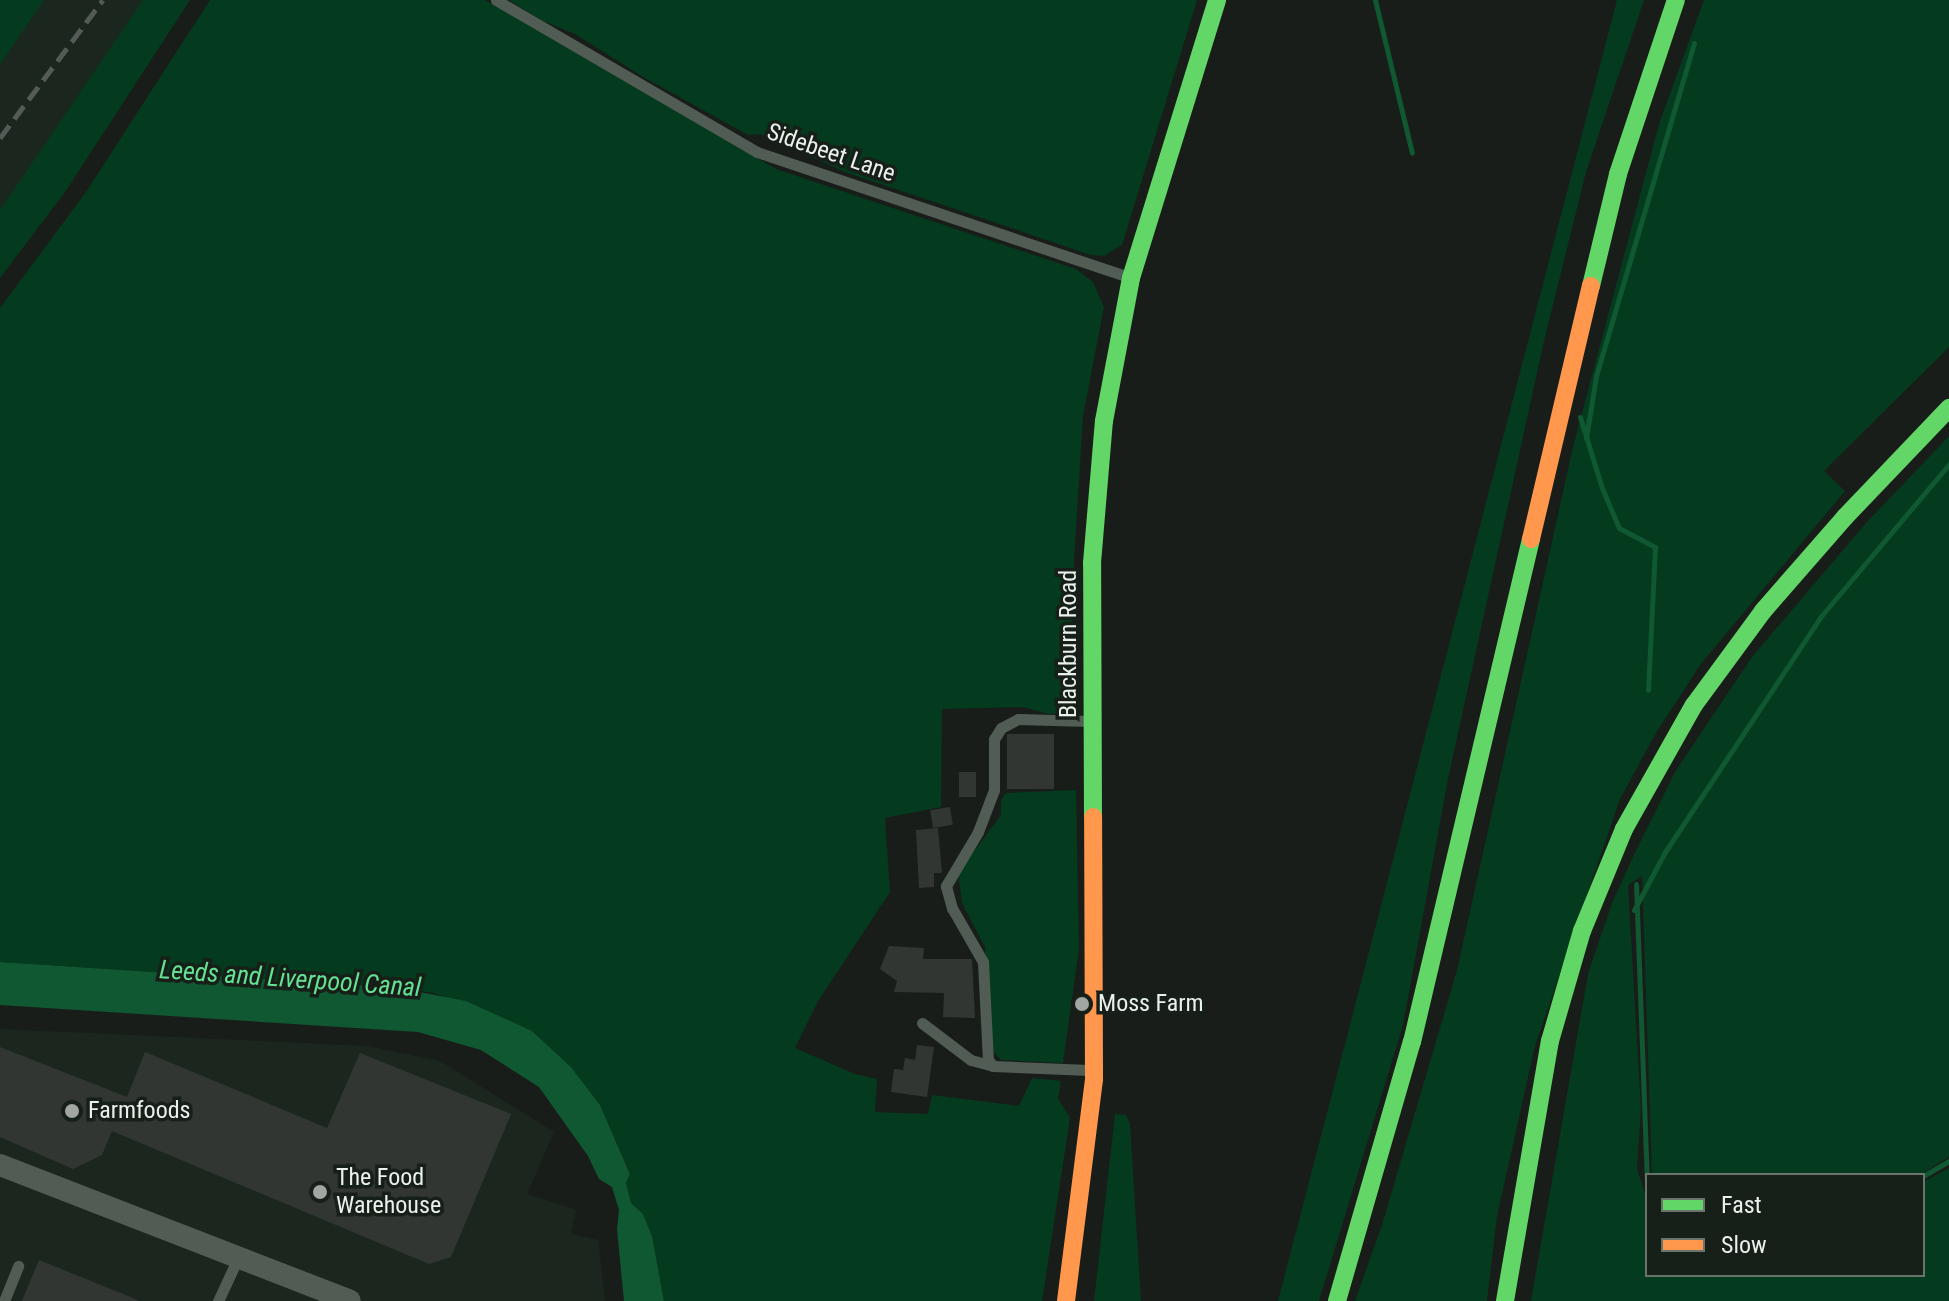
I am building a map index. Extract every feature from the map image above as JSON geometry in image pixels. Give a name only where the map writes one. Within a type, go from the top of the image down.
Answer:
[{"type":"main road","name":"Blackburn Road","points":[[1066,1301],[1094,1070],[1092,563],[1103,437],[1131,278],[1217,0]]},
{"type":"main road","points":[[1337,1301],[1412,1042],[1618,174],[1676,0]]},
{"type":"main road","points":[[1505,1301],[1550,1041],[1582,931],[1624,829],[1694,705],[1763,611],[1845,517],[1949,408]]},
{"type":"street","points":[[0,1165],[350,1301]]},
{"type":"lane","name":"Sidebeet Lane","points":[[496,0],[757,152],[1131,278]]},
{"type":"lane","points":[[993,1066],[988,1060],[984,1038],[983,962],[952,908],[946,886],[978,832],[994,790],[994,739],[1001,728],[1018,719],[1094,721]]},
{"type":"lane","points":[[922,1023],[971,1060],[993,1066],[1094,1070]]},
{"type":"lane","points":[[218,1301],[238,1258]]},
{"type":"lane","points":[[4,1301],[18,1266]]},
{"type":"shaded area","points":[[0,0],[44,0],[0,65]]},
{"type":"shaded area","points":[[44,0],[190,0],[0,250],[0,65]]},
{"type":"shaded area","points":[[143,0],[190,0],[65,192],[0,278],[0,210]]},
{"type":"shaded area","points":[[210,0],[485,0],[776,169],[1076,269],[1093,282],[1104,307],[1083,416],[1072,594],[1073,713],[1049,714],[1023,707],[942,709],[941,807],[885,818],[890,892],[818,1001],[795,1048],[855,1074],[877,1079],[875,1112],[928,1114],[932,1095],[1019,1106],[1032,1078],[1061,1081],[1058,1098],[1070,1118],[1042,1301],[664,1301],[652,1236],[643,1214],[631,1203],[626,1183],[630,1173],[600,1105],[571,1067],[532,1031],[434,993],[399,988],[0,962],[0,308],[86,192]]},
{"type":"shaded area","points":[[509,0],[1197,0],[1122,245],[1104,256],[1091,255],[845,172],[760,134],[748,135],[645,78],[575,34],[543,21]]},
{"type":"shaded area","points":[[1617,0],[1644,0],[1586,172],[1544,341],[1448,779],[1403,1025],[1319,1301],[1278,1301]]},
{"type":"shaded area","points":[[1704,0],[1949,0],[1949,347],[1824,471],[1845,491],[1700,665],[1656,733],[1620,799],[1535,1046],[1497,1216],[1487,1301],[1355,1301],[1382,1225],[1457,970],[1573,447],[1659,124]]},
{"type":"shaded area","points":[[1949,436],[1949,1157],[1922,1173],[1652,1173],[1642,876],[1628,885],[1641,1109],[1637,1169],[1645,1193],[1645,1277],[1925,1277],[1925,1181],[1949,1168],[1949,1301],[1531,1301],[1588,974],[1612,903],[1675,772],[1752,657],[1866,523]]},
{"type":"shaded area","points":[[1076,790],[1079,948],[1063,1063],[1001,1060],[994,1052],[991,1040],[985,947],[962,903],[958,873],[1001,815],[1001,800],[1006,793]]},
{"type":"shaded area","points":[[0,962],[399,988],[466,1001],[532,1031],[571,1067],[600,1105],[630,1174],[626,1183],[631,1203],[643,1214],[652,1236],[664,1301],[624,1301],[617,1229],[619,1210],[612,1187],[599,1179],[588,1156],[539,1087],[481,1050],[418,1032],[0,1005]]},
{"type":"shaded area","points":[[0,1029],[367,1046],[440,1061],[554,1132],[527,1194],[576,1210],[571,1234],[598,1240],[605,1301],[0,1301]]},
{"type":"shaded area","points":[[1115,1114],[1126,1115],[1130,1124],[1141,1301],[1094,1301]]},
{"type":"building","points":[[1007,734],[1054,734],[1054,789],[1007,789]]},
{"type":"building","points":[[959,772],[976,772],[976,797],[959,797]]},
{"type":"building","points":[[950,807],[953,825],[933,828],[930,810]]},
{"type":"building","points":[[938,828],[942,873],[934,873],[934,887],[919,888],[916,830]]},
{"type":"building","points":[[889,946],[924,948],[923,959],[972,959],[975,1018],[943,1017],[944,993],[894,992],[897,981],[880,969]]},
{"type":"building","points":[[917,1045],[934,1047],[927,1097],[891,1092],[894,1069],[903,1070],[905,1058],[915,1060]]},
{"type":"building","points":[[0,1047],[127,1097],[145,1052],[327,1128],[360,1053],[511,1114],[451,1257],[429,1264],[112,1131],[102,1155],[73,1169],[0,1137]]},
{"type":"building","points":[[39,1260],[138,1300],[138,1301],[22,1301]]},
{"type":"waterway","points":[[1375,0],[1412,153]]},
{"type":"waterway","points":[[1586,438],[1596,376],[1694,43]]},
{"type":"waterway","points":[[1580,417],[1602,488],[1619,528],[1655,547],[1648,690]]},
{"type":"waterway","points":[[1634,910],[1665,852],[1822,615],[1949,464]]},
{"type":"waterway","points":[[1636,884],[1646,1173]]},
{"type":"waterway","points":[[1925,1175],[1949,1161]]},
{"type":"railway","points":[[0,138],[103,0]]},
{"type":"traffic: fast","points":[[1093,817],[1092,563],[1104,421],[1131,278],[1217,0]]},
{"type":"traffic: fast","points":[[1591,286],[1618,174],[1676,0]]},
{"type":"traffic: fast","points":[[1505,1301],[1550,1041],[1582,931],[1624,829],[1694,705],[1763,611],[1845,517],[1949,408]]},
{"type":"traffic: fast","points":[[1337,1301],[1412,1042],[1531,539]]},
{"type":"traffic: slow","points":[[1531,539],[1591,286]]},
{"type":"traffic: slow","points":[[1066,1301],[1094,1079],[1093,817]]},
{"type":"place","name":"Moss Farm","points":[[1082,1004]]},
{"type":"place","name":"Farmfoods","points":[[72,1111]]},
{"type":"place","name":"The Food Warehouse","points":[[320,1192]]},
{"type":"water label","name":"Leeds and Liverpool Canal","points":[[290,979]]}]
